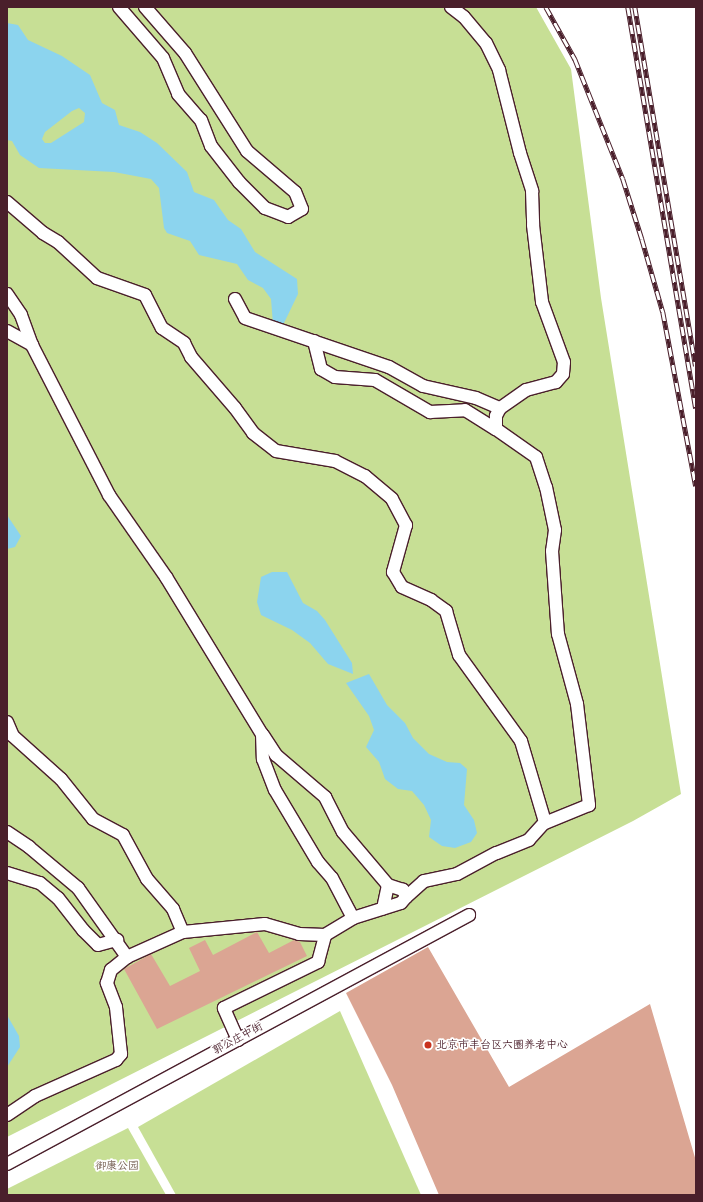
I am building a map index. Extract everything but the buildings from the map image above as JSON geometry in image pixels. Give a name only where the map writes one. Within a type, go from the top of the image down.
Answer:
[{"type":"street","points":[[119,7],[163,58],[178,94],[201,120],[211,146],[239,182],[265,208],[288,217],[302,209],[295,192],[247,151],[185,53],[145,7]]},
{"type":"street","points":[[451,7],[464,17],[486,43],[499,70],[520,153],[532,191],[533,225],[542,302],[564,362],[564,374],[556,382],[526,390],[500,408],[496,416],[496,429]]},
{"type":"street","points":[[7,202],[42,233],[58,242],[97,278],[145,295],[162,328],[184,343],[191,357],[235,408],[253,433],[276,451],[335,461],[365,476],[392,499],[406,525],[393,572],[402,587],[431,600],[446,611],[459,655],[521,741],[545,823]]},
{"type":"street","points":[[7,294],[21,315],[32,345],[110,495],[166,577],[262,734],[276,755],[326,798],[343,832],[388,884],[403,890],[406,897]]},
{"type":"street","points":[[235,299],[246,318],[276,330],[299,335],[389,368],[423,386],[476,398],[500,408]]},
{"type":"street","points":[[7,331],[32,345]]},
{"type":"street","points":[[7,1115],[35,1096],[116,1060],[121,1054],[116,1007],[107,983],[111,970],[127,957],[183,932],[265,924],[299,934],[325,935],[353,918],[401,904],[406,897],[424,881],[457,874],[496,853],[528,840],[545,823],[589,805],[577,704],[558,634],[552,551],[555,530],[546,487],[536,457],[496,429],[465,410],[430,412],[375,380],[335,377],[321,369],[314,341]]},
{"type":"street","points":[[7,722],[13,736],[61,779],[93,819],[123,835],[147,879],[173,909],[183,932]]},
{"type":"street","points":[[262,734],[263,759],[275,790],[318,862],[332,878],[353,918]]},
{"type":"street","points":[[7,832],[29,847],[78,888],[117,940],[127,957]]},
{"type":"street","points":[[7,873],[40,883],[58,898],[82,930],[98,944],[117,940]]},
{"type":"street","points":[[383,908],[388,884]]},
{"type":"street","name":"郭公庄中街","points":[[7,1164],[469,915]]},
{"type":"street","points":[[238,1040],[224,1008],[318,962],[325,935]]},
{"type":"green space","points":[[7,7],[536,7],[571,69],[601,298],[681,794],[633,821],[7,1137]]},
{"type":"green space","points":[[340,1011],[421,1195],[176,1195],[138,1127]]},
{"type":"green space","name":"御康公园","points":[[128,1128],[166,1195],[7,1195],[7,1189]]},
{"type":"water","points":[[7,23],[18,25],[28,40],[62,56],[90,75],[102,103],[115,110],[119,125],[140,132],[157,143],[187,172],[194,192],[214,200],[228,220],[241,229],[255,252],[297,279],[298,294],[284,323],[273,324],[271,299],[263,288],[248,280],[237,264],[199,255],[190,241],[167,233],[164,228],[159,188],[151,179],[114,172],[39,168],[20,155],[12,141],[7,140]],"holes":[[[79,108],[85,113],[84,122],[51,143],[45,143],[42,139],[45,132],[72,111]]]},
{"type":"water","points":[[7,515],[21,536],[15,547],[7,549]]},
{"type":"water","points":[[272,572],[287,572],[303,603],[317,611],[325,620],[352,663],[353,674],[328,664],[310,643],[292,630],[261,615],[257,602],[261,577]]},
{"type":"water","points":[[369,674],[387,705],[405,723],[413,738],[429,754],[447,762],[460,763],[467,769],[464,805],[474,820],[477,833],[471,842],[455,848],[442,846],[429,837],[431,820],[424,805],[412,791],[398,789],[385,779],[379,762],[366,747],[374,730],[369,716],[346,683]]},
{"type":"water","points":[[7,1015],[19,1036],[20,1047],[7,1067]]},
{"type":"railway","points":[[546,7],[575,59],[623,179],[642,239],[663,312],[696,486]]},
{"type":"railway","points":[[628,7],[696,408]]},
{"type":"railway","points":[[635,7],[696,366]]},
{"type":"place","name":"北京市丰台区六圈养老中心","points":[[428,1045]]}]
